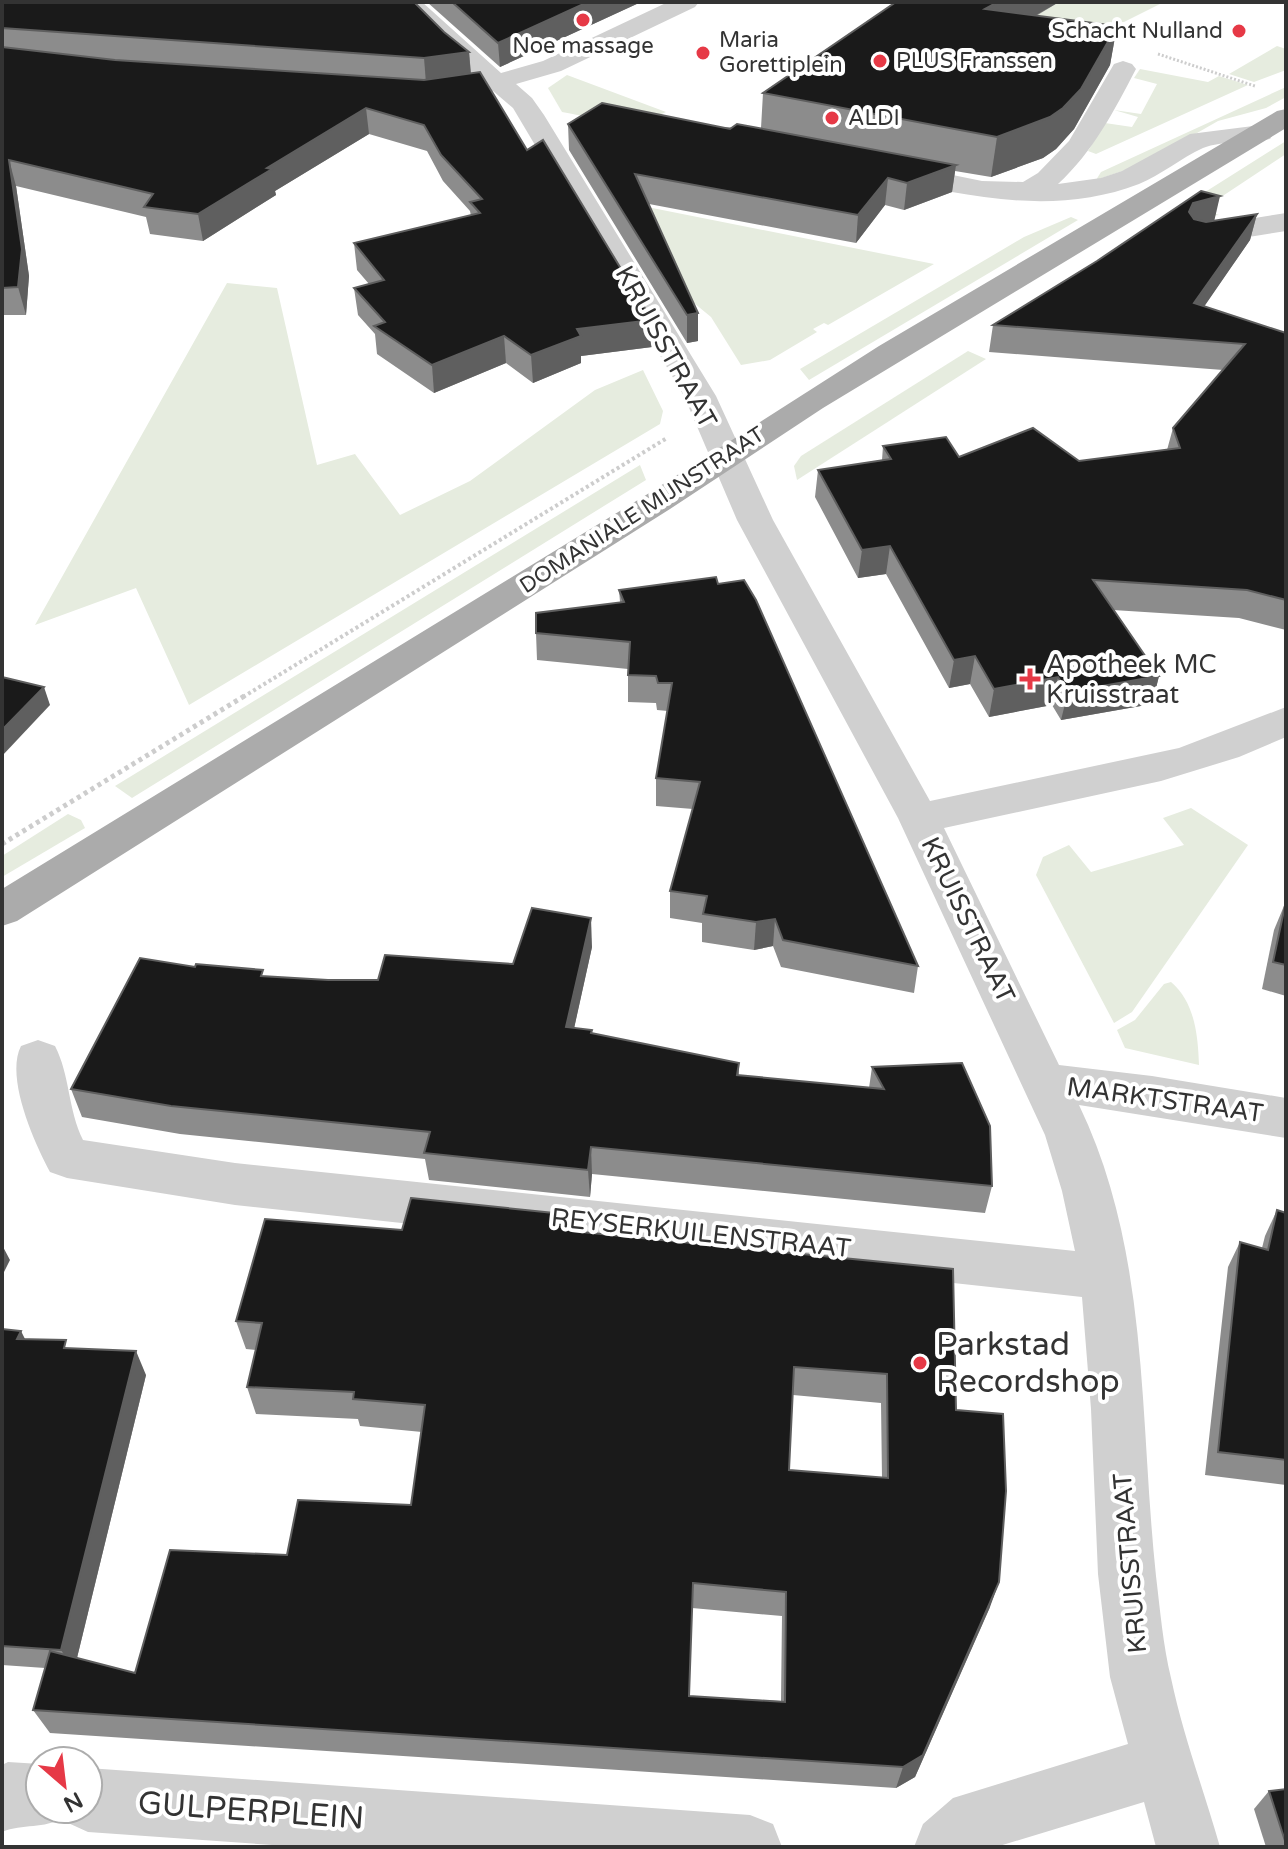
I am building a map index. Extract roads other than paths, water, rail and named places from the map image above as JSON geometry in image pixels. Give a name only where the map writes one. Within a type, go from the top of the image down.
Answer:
[{"type":"main road","name":"DOMANIALE MIJNSTRAAT","points":[[2,910],[658,502],[716,435],[872,364],[1274,125]]},
{"type":"street","name":"KRUISSTRAAT","points":[[409,2],[523,103],[700,396],[755,520],[919,818],[1069,1135],[1087,1191],[1106,1277],[1118,1409],[1127,1574],[1140,1677],[1188,1847]]},
{"type":"street","points":[[454,91],[498,84],[552,66],[687,2]]},
{"type":"street","points":[[1020,191],[1043,181],[1065,166],[1123,69]]},
{"type":"street","points":[[873,167],[1009,192],[1050,194],[1105,186],[1132,177],[1199,140],[1274,125]]},
{"type":"street","points":[[1199,236],[1286,222]]},
{"type":"street","points":[[919,818],[1038,796],[1181,763],[1259,735],[1286,720]]},
{"type":"street","name":"REYSERKUILENSTRAAT","points":[[38,1059],[53,1129],[67,1158],[235,1184],[1106,1277]]},
{"type":"street","name":"MARKTSTRAAT","points":[[1045,1082],[1152,1095],[1286,1118]]},
{"type":"street","points":[[946,1847],[976,1821],[1163,1765]]},
{"type":"street","name":"GULPERPLEIN","points":[[104,1801],[750,1847]]},
{"type":"place","name":"Noe massage","points":[[583,20]]},
{"type":"place","name":"Schacht Nulland","points":[[1239,31]]},
{"type":"place","name":"Maria Gorettiplein","points":[[703,53]]},
{"type":"place","name":"PLUS Franssen","points":[[880,61]]},
{"type":"place","name":"ALDI","points":[[832,118]]},
{"type":"place","name":"Apotheek MC Kruisstraat","points":[[1030,679]]},
{"type":"place","name":"Parkstad Recordshop","points":[[920,1363]]}]
